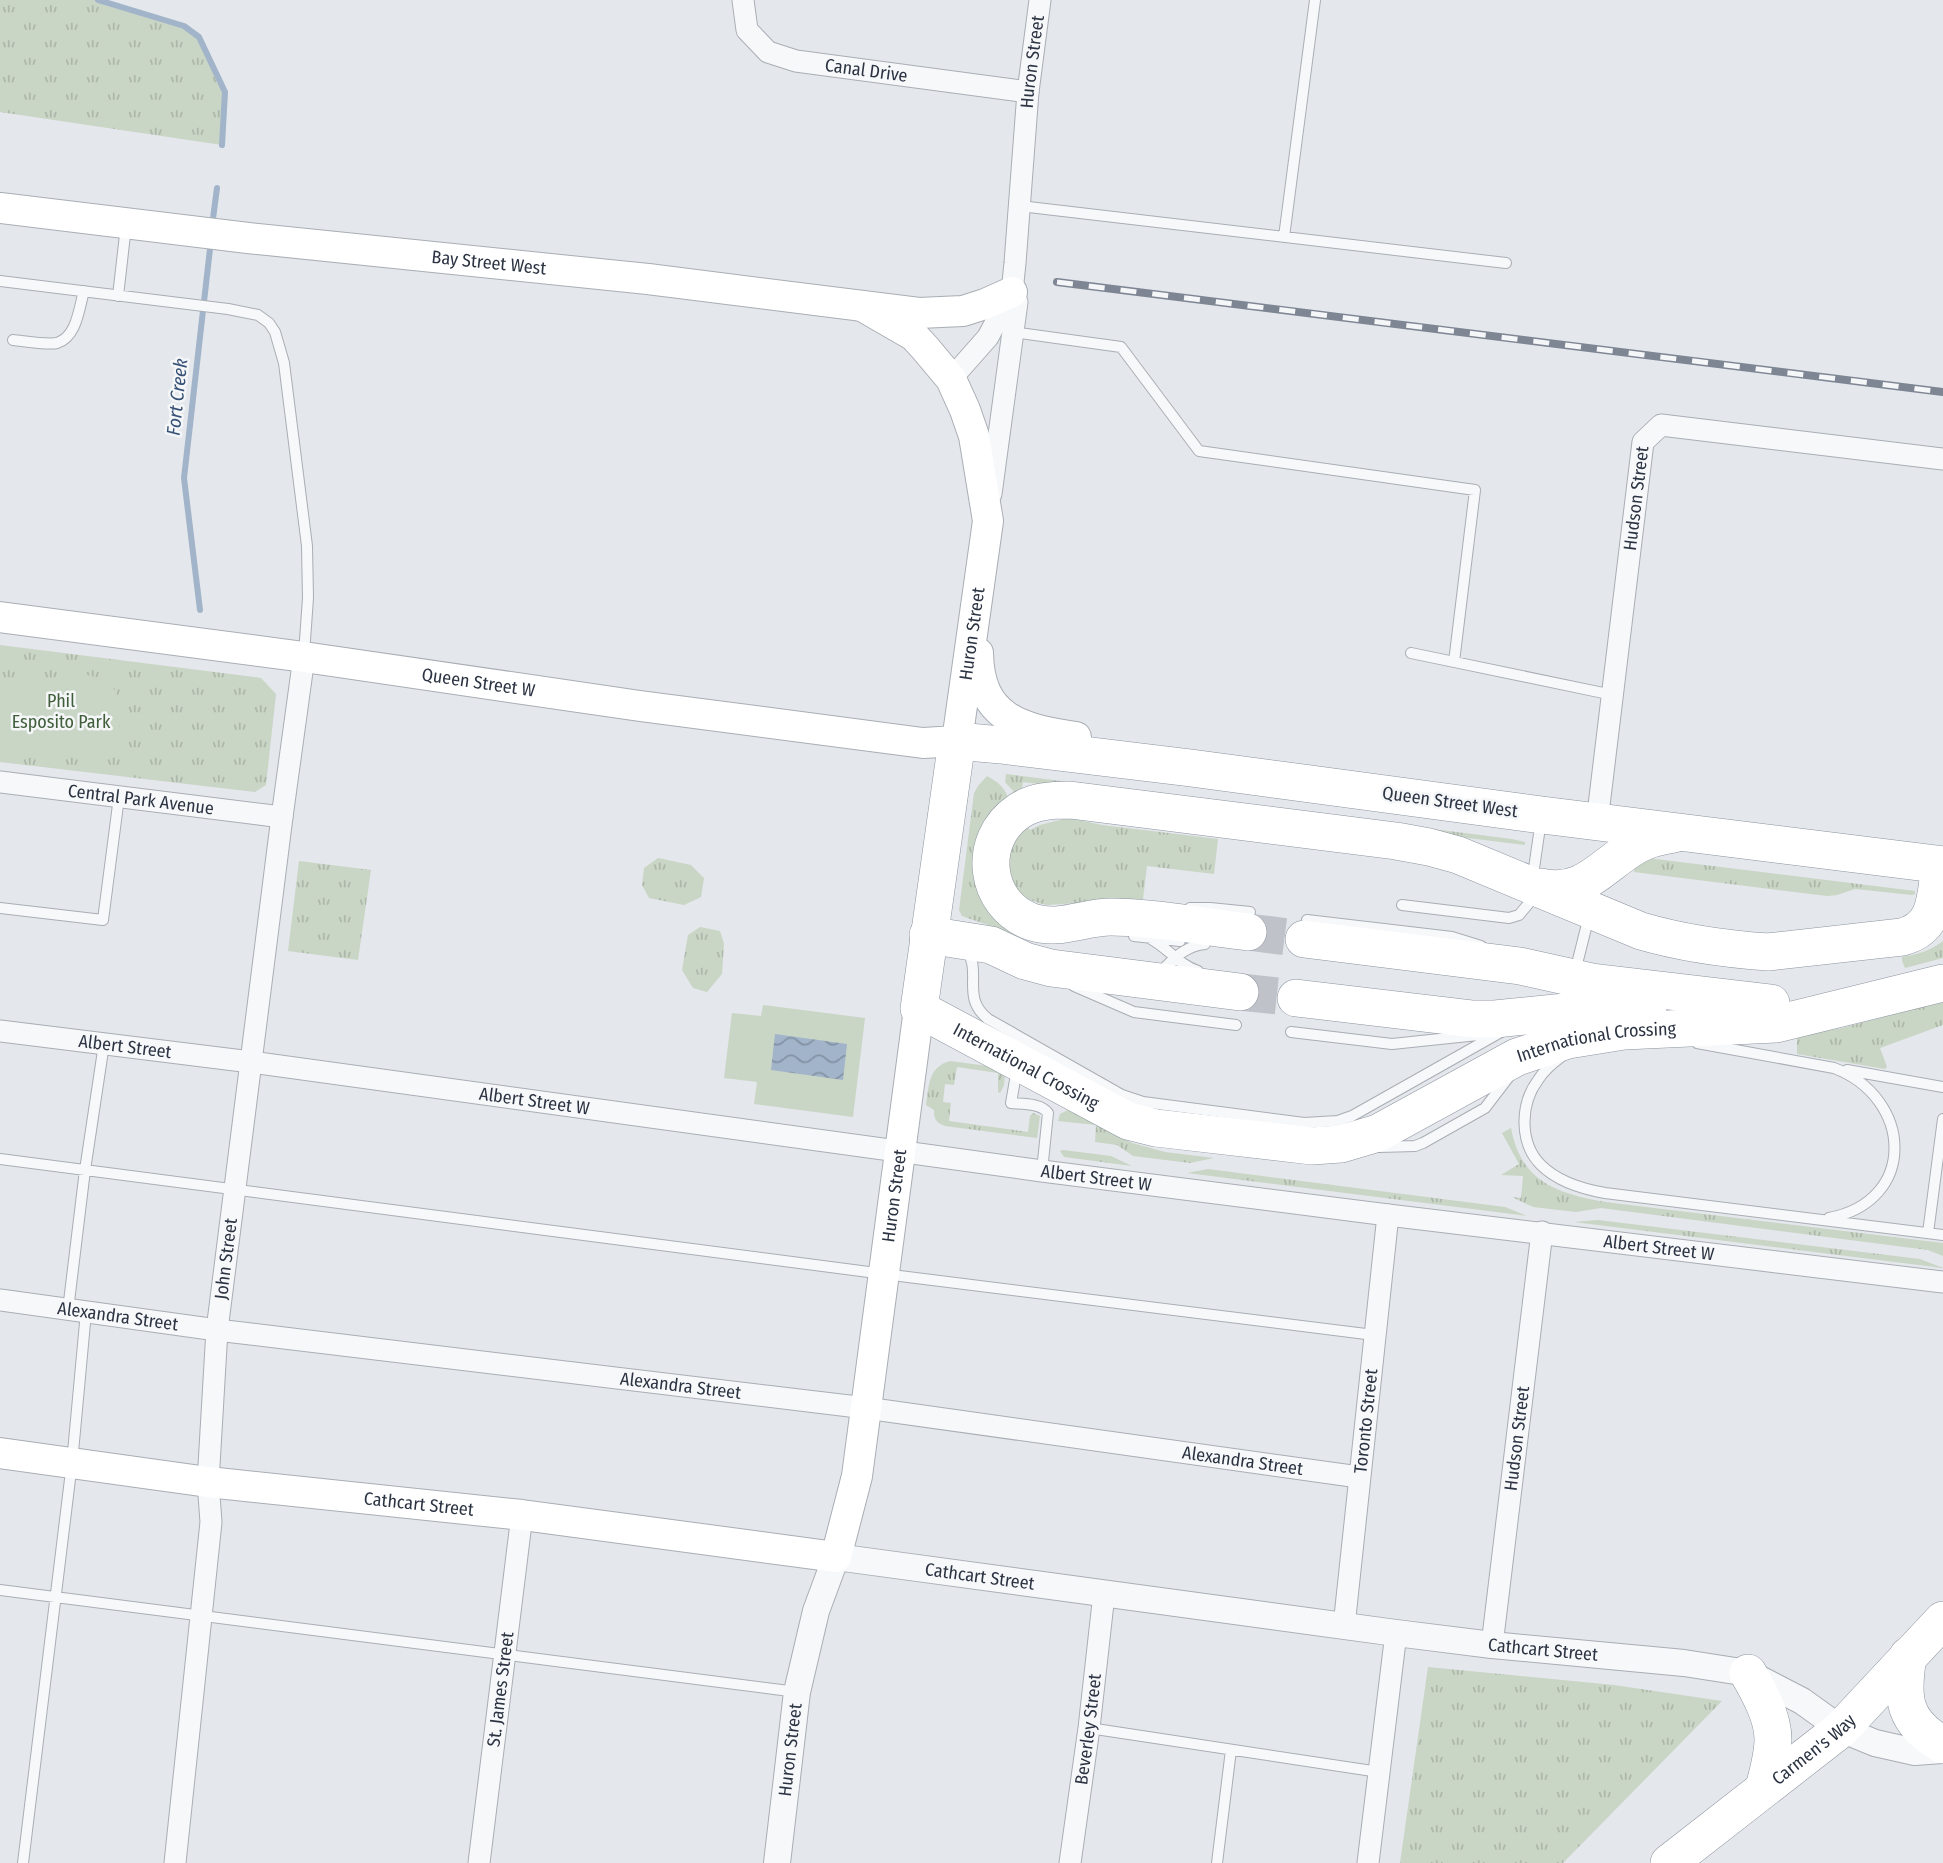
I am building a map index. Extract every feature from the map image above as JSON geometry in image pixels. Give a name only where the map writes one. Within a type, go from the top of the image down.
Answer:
[{"type":"highway","name":"Queen Street West","points":[[957,741],[1001,744],[1941,865]]},
{"type":"highway","name":"Huron Street","points":[[919,1009],[942,937],[957,741]]},
{"type":"highway","points":[[1239,930],[1046,925],[1032,922],[1007,907],[994,884],[991,869],[994,840],[1000,829],[1020,810],[1054,800],[1069,800],[1396,841],[1458,855],[1660,936],[1747,950],[1784,951],[1916,934],[1930,917],[1941,865]]},
{"type":"highway","points":[[1532,886],[1558,890],[1575,887],[1637,845],[1661,836],[1689,833]]},
{"type":"highway","points":[[1305,929],[1538,1009]]},
{"type":"highway","points":[[942,937],[991,945],[1025,961],[1051,968],[1148,978],[1225,991]]},
{"type":"highway","points":[[1908,992],[1943,983]]},
{"type":"highway","name":"International Crossing","points":[[1293,1015],[1454,1018],[1538,1009],[1771,1003],[1908,992]]},
{"type":"highway","name":"International Crossing","points":[[1538,1009],[1568,1040],[1636,1031],[1776,1024],[1908,992]]},
{"type":"highway","name":"International Crossing","points":[[919,1009],[1008,1047],[1114,1115],[1142,1125],[1297,1145],[1327,1146],[1359,1145],[1358,1140],[1397,1124],[1517,1057],[1538,1009]]},
{"type":"highway","name":"Carmen's Way","points":[[1669,1863],[1841,1728],[1943,1620]]},
{"type":"highway","points":[[1908,1656],[1903,1686],[1912,1720],[1943,1748]]},
{"type":"highway","points":[[1748,1673],[1764,1702],[1773,1737],[1764,1788]]},
{"type":"main road","name":"Bay Street West","points":[[0,208],[248,238],[648,279],[862,306],[914,336],[951,379]]},
{"type":"main road","points":[[862,306],[919,313],[963,311],[1012,292]]},
{"type":"main road","name":"Huron Street","points":[[951,379],[974,436],[988,521],[957,741]]},
{"type":"main road","points":[[977,605],[978,671],[981,682],[985,694],[1009,719],[1042,732],[1118,744],[1191,768]]},
{"type":"main road","name":"Queen Street W","points":[[0,617],[923,743],[957,741]]},
{"type":"main road","name":"Huron Street","points":[[836,1557],[857,1476],[919,1009]]},
{"type":"main road","name":"Cathcart Street","points":[[0,1453],[208,1482],[522,1515],[836,1557]]},
{"type":"street","name":"Canal Drive","points":[[743,0],[747,30],[768,52],[786,58],[1028,92]]},
{"type":"street","name":"Huron Street","points":[[951,379],[988,337],[1012,292],[1028,92],[1040,0]]},
{"type":"street","name":"Huron Street","points":[[988,521],[1017,302],[1012,292]]},
{"type":"street","name":"Hudson Street","points":[[1597,822],[1643,442],[1661,425],[1943,459]]},
{"type":"street","name":"John Street","points":[[175,1863],[211,1522],[208,1482],[217,1330],[304,657]]},
{"type":"street","name":"Central Park Avenue","points":[[0,782],[282,817]]},
{"type":"street","name":"Albert Street","points":[[0,1031],[251,1062]]},
{"type":"street","name":"Albert Street W","points":[[251,1062],[1042,1171],[1943,1282]]},
{"type":"street","name":"Toronto Street","points":[[1343,1626],[1388,1215]]},
{"type":"street","name":"Hudson Street","points":[[1492,1645],[1542,1232]]},
{"type":"street","name":"Alexandra Street","points":[[0,1300],[217,1330],[866,1408],[1359,1477]]},
{"type":"street","name":"St. James Street","points":[[479,1863],[522,1515]]},
{"type":"street","name":"Huron Street","points":[[777,1863],[797,1692],[816,1611],[836,1557]]},
{"type":"street","name":"Cathcart Street","points":[[836,1557],[1396,1633],[1684,1663],[1748,1673],[1802,1701],[1841,1728],[1875,1743],[1915,1752],[1943,1748]]},
{"type":"street","name":"Beverley Street","points":[[1070,1863],[1104,1594]]},
{"type":"street","points":[[1368,1863],[1396,1633]]},
{"type":"lane","points":[[1284,237],[1315,0]]},
{"type":"lane","points":[[1020,206],[1506,263]]},
{"type":"lane","points":[[118,296],[126,223]]},
{"type":"lane","points":[[0,281],[228,309],[258,315],[269,323],[275,332],[284,363],[308,558],[304,657]]},
{"type":"lane","points":[[13,340],[56,343],[65,338],[73,329],[84,291]]},
{"type":"lane","points":[[1012,332],[1121,346],[1199,451],[1475,490],[1454,662]]},
{"type":"lane","points":[[1411,653],[1614,695]]},
{"type":"lane","points":[[0,908],[103,920],[120,797]]},
{"type":"lane","points":[[1402,905],[1509,918],[1519,915],[1529,903],[1542,815]]},
{"type":"lane","points":[[1183,908],[1210,908],[1239,930]]},
{"type":"lane","points":[[1108,927],[1171,909]]},
{"type":"lane","points":[[1486,1091],[1497,1085],[1591,910]]},
{"type":"lane","points":[[1108,927],[1159,943],[1148,978]]},
{"type":"lane","points":[[1070,984],[1098,992],[1148,978],[1190,946],[1205,944],[1239,930]]},
{"type":"lane","points":[[942,937],[961,943],[971,955],[974,972],[973,995],[979,1012],[988,1019],[1008,1047],[1015,1080],[1011,1103],[1040,1107],[1048,1113],[1042,1171]]},
{"type":"lane","points":[[1145,937],[1205,944]]},
{"type":"lane","points":[[1025,961],[1134,1012],[1225,991]]},
{"type":"lane","points":[[1008,1047],[1133,1100],[1323,1124],[1352,1116],[1538,1009]]},
{"type":"lane","name":"International Crossing","points":[[1420,1026],[1538,1009]]},
{"type":"lane","points":[[1943,1087],[1636,1031],[1588,1041],[1573,1048],[1547,1068],[1532,1088],[1526,1108],[1525,1133],[1535,1157],[1542,1165],[1561,1179],[1588,1190],[1943,1235]]},
{"type":"lane","points":[[23,1863],[72,1463],[85,1170],[104,1044]]},
{"type":"lane","points":[[1814,1219],[1828,1219],[1847,1213],[1867,1202],[1888,1178],[1894,1157],[1894,1133],[1885,1109],[1860,1081],[1834,1068]]},
{"type":"lane","points":[[1928,1233],[1943,1119]]},
{"type":"lane","points":[[1359,1145],[1399,1140],[1410,1134]]},
{"type":"lane","points":[[0,1159],[1374,1335]]},
{"type":"lane","points":[[0,1590],[797,1692]]},
{"type":"lane","points":[[1089,1728],[1379,1772]]},
{"type":"lane","points":[[1217,1863],[1231,1750]]},
{"type":"green space","points":[[0,0],[98,0],[184,26],[199,37],[225,92],[222,145],[0,112]]},
{"type":"green space","name":"Phil Esposito Park","points":[[0,645],[261,678],[276,694],[266,785],[255,792],[0,762]]},
{"type":"green space","points":[[84,674],[110,681],[121,703],[119,733],[98,750],[67,757],[0,752],[0,681],[68,690]]},
{"type":"green space","points":[[1006,774],[1356,819],[1355,824],[1023,782],[1021,794],[1014,792],[1005,782]]},
{"type":"green space","points":[[987,776],[1001,786],[1009,801],[991,817],[1025,931],[1023,943],[1002,930],[962,916],[959,910],[974,793]]},
{"type":"green space","points":[[1063,819],[1218,839],[1214,874],[1147,866],[1143,899],[1047,905],[1025,897],[1014,887],[1007,873],[1009,848],[1027,826],[1030,830]]},
{"type":"green space","points":[[1361,820],[1512,839],[1525,842],[1525,845],[1361,825]]},
{"type":"green space","points":[[1639,857],[1915,891],[1915,894],[1855,889],[1827,896],[1634,872],[1636,859]]},
{"type":"green space","points":[[658,858],[691,865],[704,878],[701,897],[684,905],[649,898],[642,885],[644,868]]},
{"type":"green space","points":[[299,861],[371,870],[358,960],[288,951]]},
{"type":"green space","points":[[700,927],[720,931],[724,944],[722,974],[707,992],[693,988],[682,970],[688,935]]},
{"type":"green space","points":[[1943,941],[1943,958],[1905,968],[1902,957],[1924,952]]},
{"type":"green space","points":[[1943,1001],[1943,1025],[1880,1048],[1887,1067],[1885,1069],[1797,1054],[1797,1036],[1842,1028]]},
{"type":"green space","points":[[763,1005],[865,1018],[853,1117],[754,1104],[757,1082],[724,1078],[732,1013],[761,1016]]},
{"type":"green space","points":[[950,1061],[995,1067],[1005,1075],[1000,1093],[998,1073],[957,1067],[954,1085],[945,1084],[943,1102],[951,1103],[949,1121],[1028,1132],[1030,1116],[1033,1113],[1040,1116],[1037,1138],[945,1126],[938,1122],[934,1110],[926,1105],[929,1084],[937,1068]]},
{"type":"green space","points":[[1068,1110],[1132,1143],[1165,1152],[1214,1158],[1190,1163],[1133,1156],[1117,1145],[1095,1142],[1096,1125],[1058,1121],[1060,1114]]},
{"type":"green space","points":[[1511,1128],[1523,1161],[1532,1173],[1557,1189],[1571,1194],[1605,1202],[1943,1243],[1943,1256],[1928,1250],[1601,1208],[1576,1212],[1533,1207],[1512,1197],[1521,1198],[1523,1176],[1501,1175],[1519,1164],[1502,1133]]},
{"type":"green space","points":[[1060,1151],[1111,1156],[1132,1166],[1064,1157]]},
{"type":"green space","points":[[1208,1169],[1505,1207],[1527,1216],[1187,1173]]},
{"type":"green space","points":[[1598,1220],[1920,1259],[1943,1268],[1574,1222]]},
{"type":"green space","points":[[1428,1667],[1614,1685],[1722,1701],[1563,1863],[1400,1863]]},
{"type":"water","points":[[775,1034],[847,1044],[843,1080],[771,1070]]},
{"type":"waterway","name":"Fort Creek","points":[[98,0],[184,26],[199,37],[225,92],[222,145]]},
{"type":"waterway","name":"Fort Creek","points":[[212,226],[217,188]]},
{"type":"waterway","name":"Fort Creek","points":[[200,610],[184,478],[211,240]]},
{"type":"tunnel","points":[[1248,932],[1304,939]]},
{"type":"tunnel","points":[[1240,992],[1296,998]]},
{"type":"railway","points":[[1057,282],[1943,392]]}]
